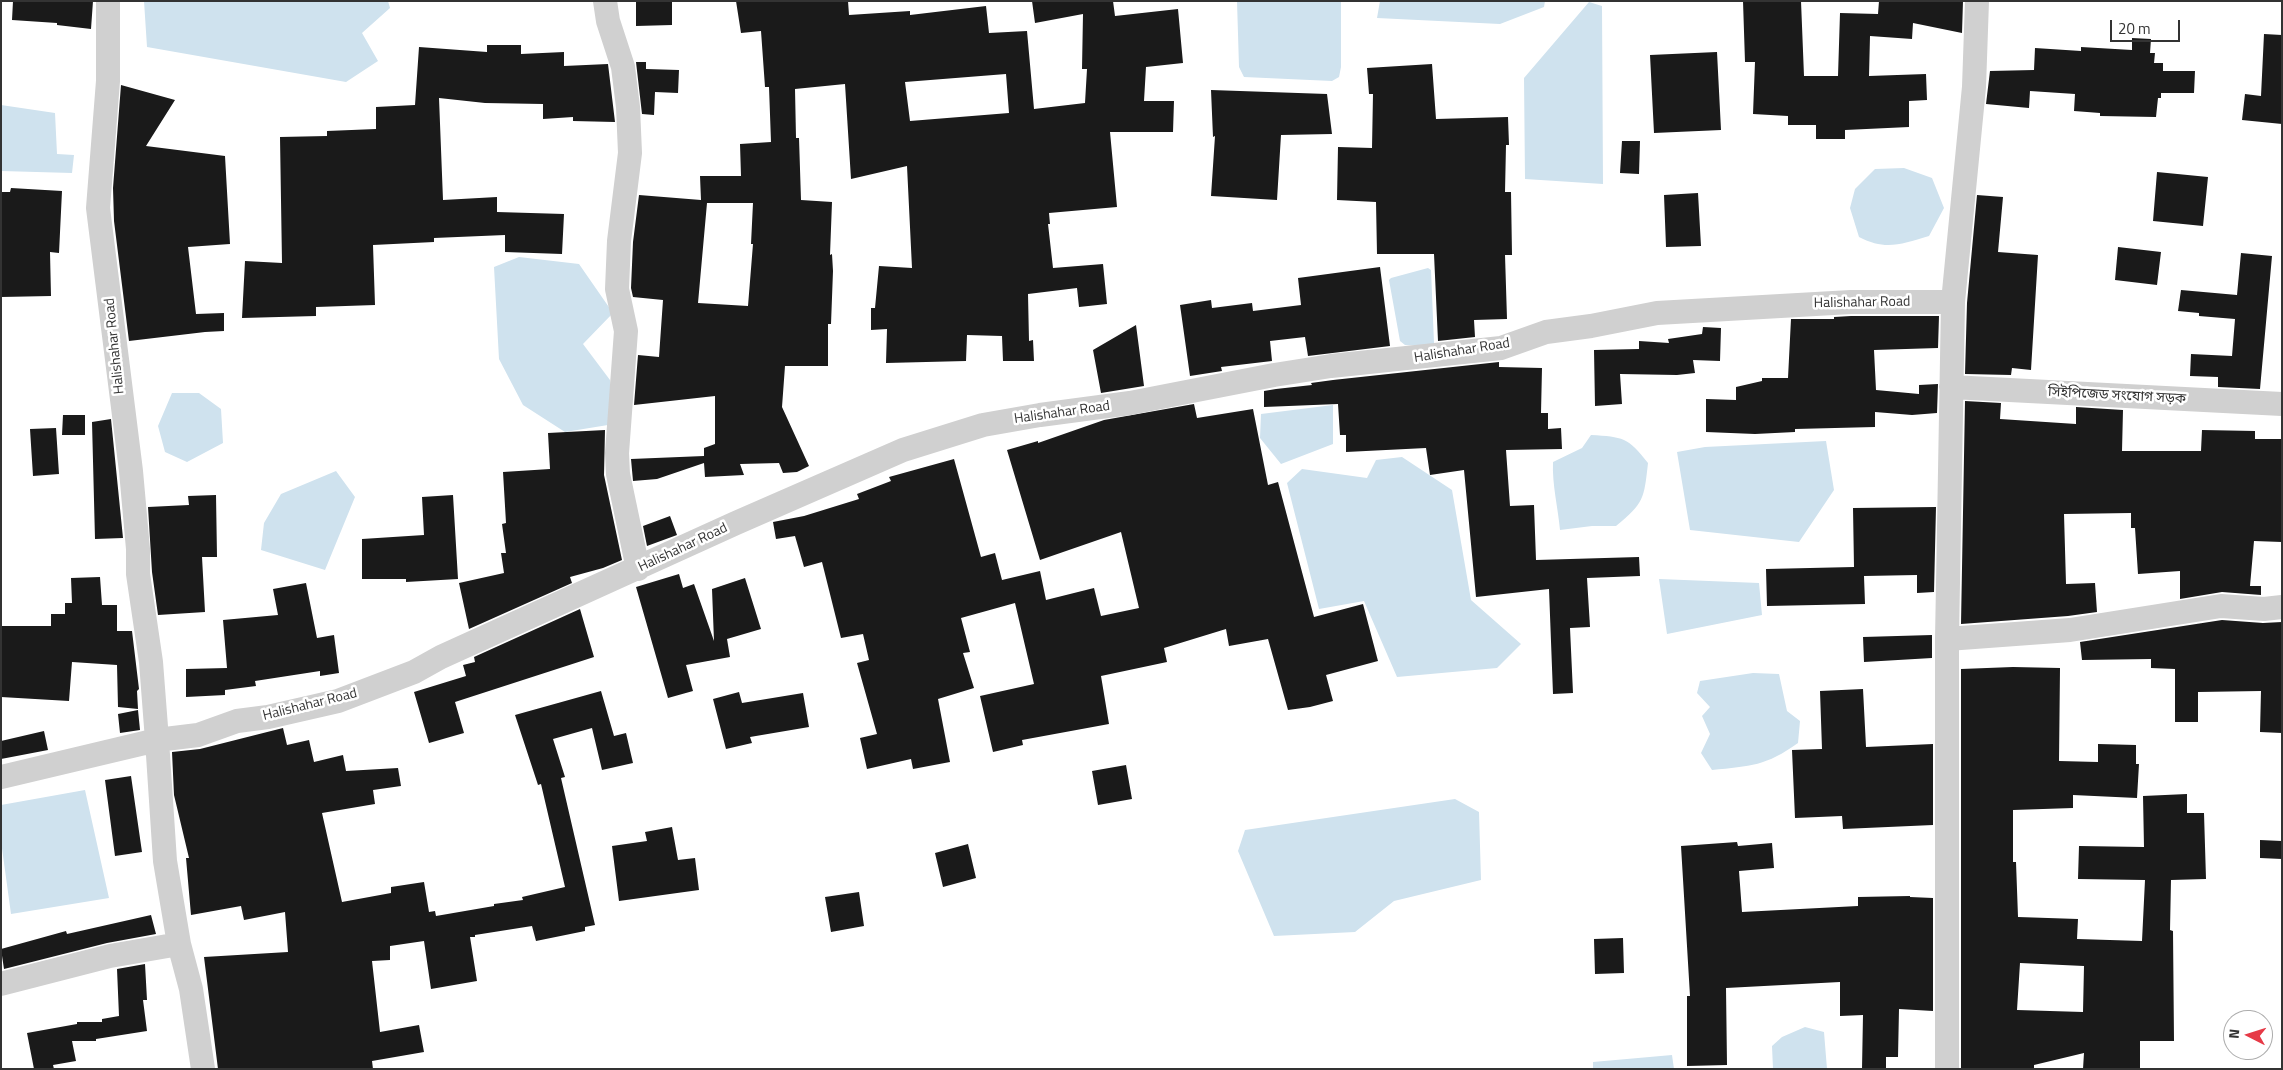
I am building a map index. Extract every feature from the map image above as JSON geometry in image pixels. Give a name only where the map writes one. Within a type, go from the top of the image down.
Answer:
[{"type":"street","name":"Halishahar Road","points":[[108,1],[108,81],[98,208],[131,471],[138,549],[138,574],[154,688],[157,740],[198,735],[238,721],[268,717],[338,701],[414,672],[456,650],[638,569],[711,534],[903,450],[983,425],[1130,403],[1331,366],[1395,361],[1501,348],[1546,332],[1591,326],[1658,313],[1851,302],[1953,302]]},
{"type":"street","points":[[605,1],[608,21],[623,67],[628,107],[630,153],[619,241],[617,289],[626,331],[617,460],[618,474],[638,569]]},
{"type":"street","points":[[1947,1069],[1947,638],[1953,302],[1974,87],[1976,1]]},
{"type":"street","name":"সিইপিজেড সংযোগ সড়ক","points":[[1951,387],[2282,404]]},
{"type":"street","points":[[1947,638],[2070,630],[2222,606],[2264,610],[2282,607]]},
{"type":"street","points":[[1,777],[157,740],[165,861],[179,944],[191,989],[203,1069]]},
{"type":"street","points":[[1,984],[110,956],[179,944]]},
{"type":"water","points":[[144,1],[388,1],[390,8],[362,33],[378,61],[346,82],[147,47]]},
{"type":"water","points":[[1237,1],[1341,1],[1341,67],[1339,77],[1332,81],[1244,77],[1239,67]]},
{"type":"water","points":[[1380,1],[1545,1],[1544,7],[1500,24],[1377,18]]},
{"type":"water","points":[[1589,2],[1602,6],[1603,184],[1525,179],[1524,78]]},
{"type":"water","points":[[1,105],[55,113],[57,154],[74,155],[72,173],[1,171]]},
{"type":"water","points":[[1904,168],[1932,178],[1944,208],[1929,236],[1894,245],[1877,244],[1859,237],[1850,208],[1855,189],[1875,169]]},
{"type":"water","points":[[519,257],[579,264],[613,313],[583,344],[610,380],[614,424],[565,432],[523,405],[499,359],[494,267]]},
{"type":"water","points":[[1428,268],[1431,270],[1433,347],[1405,345],[1400,341],[1389,280]]},
{"type":"water","points":[[172,393],[199,393],[221,409],[223,443],[187,462],[165,452],[158,426]]},
{"type":"water","points":[[1333,405],[1333,444],[1281,464],[1260,438],[1261,414]]},
{"type":"water","points":[[1591,435],[1624,440],[1641,454],[1648,463],[1644,493],[1632,512],[1616,526],[1592,526],[1560,530],[1554,488],[1553,462],[1582,448]]},
{"type":"water","points":[[1826,441],[1834,490],[1799,542],[1690,530],[1677,452],[1705,447]]},
{"type":"water","points":[[1402,457],[1452,490],[1471,600],[1521,644],[1497,668],[1397,677],[1364,601],[1319,609],[1287,483],[1302,469],[1367,478],[1376,460]]},
{"type":"water","points":[[336,471],[355,497],[325,570],[261,550],[264,523],[281,494]]},
{"type":"water","points":[[1659,579],[1759,583],[1762,615],[1667,634]]},
{"type":"water","points":[[1753,673],[1779,674],[1787,711],[1800,721],[1798,743],[1787,751],[1758,764],[1712,770],[1701,753],[1710,734],[1702,716],[1710,707],[1697,693],[1700,681]]},
{"type":"water","points":[[85,790],[109,898],[11,914],[1,841],[1,805]]},
{"type":"water","points":[[1455,799],[1479,812],[1481,880],[1394,901],[1355,932],[1274,936],[1238,851],[1245,830]]},
{"type":"water","points":[[1805,1027],[1824,1032],[1827,1069],[1773,1069],[1772,1046],[1782,1037]]},
{"type":"water","points":[[1672,1055],[1674,1069],[1593,1069],[1593,1062]]},
{"type":"building","points":[[13,1],[93,1],[91,29],[57,25],[57,23],[12,20]]},
{"type":"building","points":[[636,1],[672,1],[672,25],[636,26]]},
{"type":"building","points":[[736,1],[848,1],[849,15],[910,11],[910,15],[986,6],[989,33],[1027,31],[1034,109],[1085,103],[1087,69],[1082,69],[1083,14],[1035,23],[1032,1],[1113,1],[1115,16],[1178,9],[1183,63],[1146,67],[1144,101],[1174,101],[1173,132],[1110,132],[1117,207],[1049,213],[1050,224],[1048,224],[1053,268],[1103,264],[1107,304],[1079,307],[1077,288],[1028,294],[1029,341],[1033,340],[1034,361],[1003,361],[1002,336],[967,335],[966,361],[886,363],[887,329],[871,330],[871,308],[875,308],[879,266],[912,268],[907,166],[851,179],[845,84],[795,89],[796,138],[799,138],[801,200],[832,202],[830,255],[832,254],[833,271],[831,324],[828,324],[828,366],[785,366],[782,407],[809,466],[797,472],[783,473],[779,463],[740,464],[744,475],[705,477],[704,463],[657,479],[633,481],[631,459],[704,456],[704,448],[715,444],[715,396],[634,405],[638,355],[659,357],[663,300],[633,297],[631,288],[633,242],[639,195],[701,200],[700,176],[741,176],[740,144],[771,142],[769,87],[765,87],[761,31],[741,33]],"holes":[[[1006,74],[1009,113],[910,121],[905,82]],[[707,203],[753,203],[751,244],[753,244],[748,306],[698,303]]]},
{"type":"building","points":[[1743,1],[1801,1],[1804,76],[1838,76],[1840,13],[1878,14],[1879,1],[1963,1],[1962,33],[1913,23],[1912,39],[1870,36],[1869,76],[1926,74],[1927,100],[1909,101],[1909,127],[1845,130],[1845,139],[1816,139],[1816,125],[1788,125],[1788,116],[1753,114],[1755,62],[1745,62]]},
{"type":"building","points":[[2264,34],[2282,35],[2282,124],[2242,120],[2245,94],[2261,96]]},
{"type":"building","points":[[2132,38],[2151,39],[2150,53],[2155,53],[2154,63],[2163,63],[2163,71],[2195,71],[2194,93],[2161,93],[2161,98],[2158,98],[2156,117],[2100,116],[2100,113],[2074,111],[2075,94],[2030,91],[2029,108],[1986,104],[1990,71],[2034,70],[2035,48],[2081,51],[2081,47],[2132,50]]},
{"type":"building","points":[[487,45],[521,45],[521,54],[564,52],[564,66],[608,64],[615,122],[573,121],[573,117],[543,119],[543,104],[485,103],[439,98],[443,200],[497,197],[497,212],[564,214],[562,254],[505,252],[505,235],[434,238],[434,242],[373,245],[375,305],[316,307],[316,316],[242,318],[245,261],[282,263],[280,137],[327,136],[327,131],[376,129],[376,107],[415,105],[419,47],[487,52]]},
{"type":"building","points":[[1717,52],[1721,130],[1654,133],[1650,55]]},
{"type":"building","points":[[636,62],[646,62],[646,69],[679,70],[678,93],[655,92],[654,115],[642,114]]},
{"type":"building","points":[[1432,64],[1436,119],[1508,117],[1509,145],[1506,145],[1505,192],[1511,192],[1512,255],[1505,255],[1507,319],[1474,320],[1475,337],[1438,341],[1434,254],[1377,254],[1376,202],[1337,200],[1338,147],[1372,148],[1373,94],[1369,94],[1367,68]]},
{"type":"building","points":[[121,85],[175,100],[146,146],[225,156],[230,244],[188,247],[196,314],[224,313],[224,331],[129,341],[114,221],[113,188]]},
{"type":"building","points":[[1211,90],[1327,94],[1332,134],[1281,135],[1277,200],[1211,196],[1215,136],[1213,137]]},
{"type":"building","points":[[1622,141],[1640,141],[1639,174],[1620,173]]},
{"type":"building","points":[[2157,172],[2208,177],[2203,226],[2153,221]]},
{"type":"building","points":[[11,188],[62,191],[59,253],[50,252],[51,296],[1,297],[1,192],[10,192]]},
{"type":"building","points":[[1698,193],[1701,246],[1666,247],[1664,195]]},
{"type":"building","points":[[1977,195],[2003,197],[1998,252],[2038,255],[2031,370],[2012,368],[2011,375],[1965,374],[1967,303]]},
{"type":"building","points":[[2118,247],[2161,252],[2157,285],[2115,280]]},
{"type":"building","points":[[2241,253],[2272,256],[2260,389],[2218,387],[2218,377],[2190,376],[2191,354],[2232,356],[2235,319],[2199,316],[2199,313],[2178,311],[2181,290],[2237,295]]},
{"type":"building","points":[[1380,267],[1390,346],[1308,356],[1305,337],[1270,341],[1272,361],[1221,367],[1222,371],[1190,376],[1180,305],[1211,300],[1212,308],[1252,303],[1253,311],[1301,305],[1298,278]]},
{"type":"building","points":[[1939,316],[1938,348],[1874,350],[1876,390],[1919,394],[1919,385],[1938,384],[1937,413],[1912,415],[1875,412],[1875,427],[1795,429],[1795,432],[1755,434],[1706,432],[1706,399],[1736,400],[1736,387],[1762,381],[1762,378],[1788,378],[1791,319],[1834,319],[1834,317]]},
{"type":"building","points":[[1136,325],[1144,386],[1101,393],[1093,350]]},
{"type":"building","points":[[1703,327],[1721,328],[1720,361],[1693,360],[1695,373],[1677,375],[1620,374],[1622,404],[1595,406],[1594,350],[1639,349],[1639,341],[1669,343],[1668,339],[1702,334]]},
{"type":"building","points":[[1499,362],[1499,367],[1542,368],[1541,413],[1548,413],[1548,429],[1561,428],[1562,449],[1506,450],[1510,506],[1534,505],[1536,560],[1639,557],[1640,576],[1587,578],[1590,627],[1570,628],[1573,693],[1553,694],[1549,589],[1476,597],[1464,470],[1430,475],[1426,448],[1346,452],[1346,435],[1340,435],[1338,404],[1264,407],[1264,391],[1312,385],[1311,383],[1333,380]]},
{"type":"building","points":[[1965,401],[2001,403],[2000,419],[2076,424],[2076,407],[2123,410],[2122,451],[2201,451],[2202,430],[2255,431],[2255,439],[2282,439],[2282,542],[2254,541],[2250,586],[2261,586],[2261,595],[2222,592],[2180,599],[2180,571],[2138,574],[2135,528],[2131,528],[2131,513],[2064,514],[2066,584],[2095,583],[2097,612],[1961,624]]},
{"type":"building","points":[[1194,404],[1197,418],[1253,409],[1268,485],[1278,482],[1314,617],[1363,604],[1378,661],[1326,675],[1333,701],[1288,710],[1268,639],[1229,646],[1226,629],[1164,648],[1167,662],[1101,676],[1109,724],[1022,740],[1023,745],[993,752],[980,696],[1034,684],[1015,603],[961,618],[970,652],[963,653],[974,688],[938,699],[950,762],[913,769],[911,759],[867,769],[860,738],[877,734],[857,663],[869,660],[863,634],[841,638],[822,562],[804,567],[795,536],[776,539],[773,522],[804,516],[859,499],[857,494],[891,481],[889,477],[954,459],[981,557],[995,553],[1002,580],[1040,571],[1046,600],[1094,588],[1101,616],[1139,608],[1121,532],[1040,560],[1007,450],[1038,441],[1038,443],[1104,420]]},
{"type":"building","points":[[63,415],[85,415],[85,435],[62,435]]},
{"type":"building","points":[[111,419],[123,538],[95,539],[92,422]]},
{"type":"building","points":[[56,428],[59,474],[33,476],[30,429]]},
{"type":"building","points":[[605,430],[604,475],[622,560],[603,568],[570,577],[572,583],[469,629],[459,583],[504,573],[501,553],[506,553],[502,524],[506,523],[503,472],[550,469],[548,433]]},
{"type":"building","points":[[216,495],[217,557],[202,557],[205,612],[158,615],[152,572],[148,507],[189,505],[188,496]]},
{"type":"building","points":[[453,495],[458,579],[406,582],[406,579],[362,579],[362,539],[424,535],[422,497]]},
{"type":"building","points":[[1936,507],[1934,592],[1917,593],[1917,575],[1864,576],[1865,604],[1767,606],[1766,569],[1854,567],[1853,508]]},
{"type":"building","points":[[670,516],[677,535],[647,546],[643,526]]},
{"type":"building","points":[[679,574],[683,588],[694,584],[714,641],[712,589],[745,578],[761,629],[727,639],[730,657],[686,665],[693,691],[668,698],[636,587]]},
{"type":"building","points":[[100,577],[102,605],[117,605],[117,631],[132,631],[139,689],[137,691],[138,709],[118,707],[117,665],[72,662],[69,701],[1,697],[1,626],[51,626],[51,614],[65,614],[65,603],[72,603],[71,578]]},
{"type":"building","points":[[306,583],[317,638],[334,635],[339,673],[320,676],[320,671],[255,681],[256,686],[225,690],[225,695],[186,697],[186,669],[227,668],[223,620],[278,615],[273,589]]},
{"type":"building","points":[[580,609],[594,657],[455,702],[464,733],[429,743],[414,692],[466,676],[463,665],[475,662],[474,657]]},
{"type":"building","points":[[2222,620],[2263,623],[2282,622],[2282,733],[2260,732],[2261,691],[2198,692],[2198,722],[2175,722],[2175,669],[2151,668],[2151,659],[2082,660],[2080,642]]},
{"type":"building","points":[[1932,635],[1932,658],[1864,662],[1863,637]]},
{"type":"building","points":[[2060,668],[2059,761],[2098,762],[2098,744],[2136,745],[2136,764],[2139,764],[2137,798],[2073,795],[2073,808],[2013,810],[2013,862],[2016,862],[2018,917],[2078,919],[2077,939],[2142,941],[2145,880],[2078,879],[2079,846],[2144,847],[2143,796],[2187,794],[2187,813],[2204,813],[2206,879],[2171,880],[2170,930],[2173,931],[2174,1041],[2140,1041],[2140,1069],[2083,1069],[2084,1053],[2034,1065],[2034,1069],[1961,1069],[1961,669]],"holes":[[[2020,963],[2084,966],[2083,1012],[2017,1010]]]},
{"type":"building","points":[[1863,689],[1866,747],[1933,744],[1933,825],[1843,829],[1842,816],[1795,818],[1792,750],[1822,749],[1820,691]]},
{"type":"building","points":[[601,691],[614,736],[626,733],[633,763],[602,770],[592,728],[553,739],[565,777],[561,778],[595,925],[585,927],[585,931],[536,941],[532,926],[475,935],[475,937],[470,937],[477,981],[431,989],[424,941],[390,946],[390,960],[372,961],[380,1032],[419,1025],[424,1052],[372,1061],[373,1069],[218,1069],[204,957],[288,952],[285,912],[244,920],[241,906],[191,915],[186,858],[189,858],[174,795],[172,752],[200,749],[283,728],[287,745],[309,740],[314,762],[343,755],[346,771],[398,768],[401,786],[373,790],[375,804],[322,813],[342,902],[391,893],[391,887],[424,882],[429,912],[435,911],[436,916],[523,900],[522,897],[565,887],[541,784],[538,785],[515,715]]},
{"type":"building","points":[[739,692],[742,703],[803,693],[809,727],[750,737],[752,743],[726,749],[713,699]]},
{"type":"building","points":[[138,710],[140,730],[120,733],[118,714]]},
{"type":"building","points":[[44,731],[48,750],[1,759],[1,741]]},
{"type":"building","points":[[1126,765],[1132,799],[1098,805],[1092,771]]},
{"type":"building","points":[[131,776],[142,852],[115,856],[105,780]]},
{"type":"building","points":[[672,827],[678,860],[695,858],[699,890],[619,901],[612,846],[647,841],[645,832]]},
{"type":"building","points":[[2260,840],[2282,841],[2282,859],[2260,858]]},
{"type":"building","points":[[1737,842],[1738,846],[1772,843],[1774,868],[1739,871],[1742,912],[1858,906],[1858,897],[1910,896],[1933,898],[1933,1011],[1899,1009],[1898,1057],[1886,1057],[1886,1069],[1862,1069],[1863,1015],[1840,1016],[1840,982],[1726,988],[1727,1065],[1687,1066],[1687,996],[1690,996],[1681,846]]},
{"type":"building","points":[[968,844],[976,878],[943,887],[935,853]]},
{"type":"building","points":[[859,892],[864,926],[831,932],[825,897]]},
{"type":"building","points":[[151,915],[156,934],[107,943],[4,969],[1,949],[66,931],[67,934]]},
{"type":"building","points":[[1623,938],[1624,973],[1595,974],[1594,939]]},
{"type":"building","points":[[145,964],[147,1000],[143,1000],[147,1031],[96,1039],[96,1041],[72,1041],[76,1061],[53,1065],[54,1069],[34,1069],[27,1033],[77,1024],[77,1022],[102,1022],[102,1019],[119,1016],[117,969]]}]
